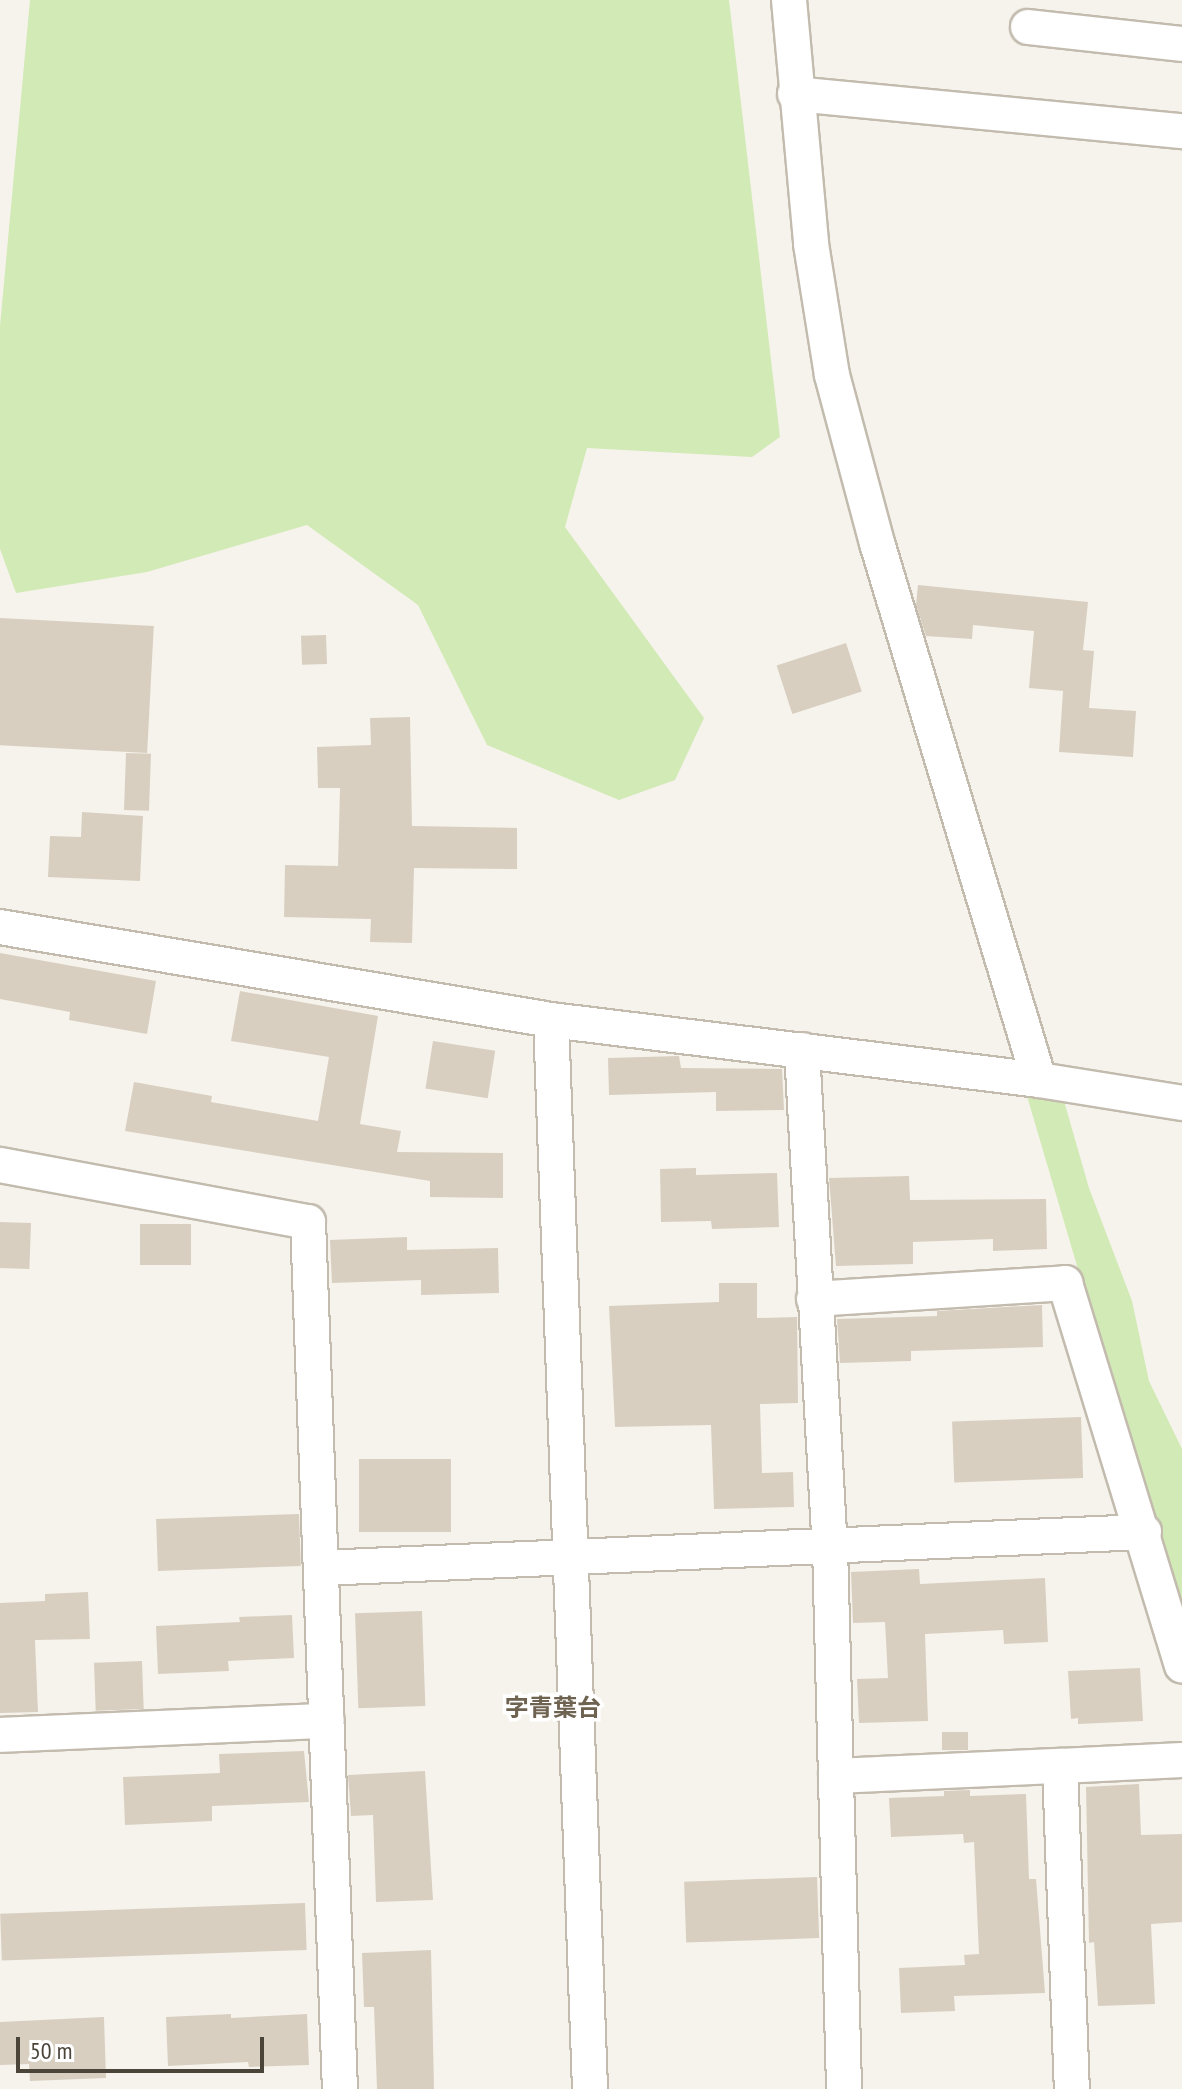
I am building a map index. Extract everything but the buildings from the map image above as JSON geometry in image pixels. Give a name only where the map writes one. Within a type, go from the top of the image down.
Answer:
[{"type":"street","points":[[789,0],[795,94],[811,244],[832,375],[877,543],[1039,1080]]},
{"type":"street","points":[[1028,27],[1182,44]]},
{"type":"street","points":[[795,94],[1182,131]]},
{"type":"street","points":[[0,927],[551,1020],[802,1050],[904,1066],[1039,1080],[1182,1103]]},
{"type":"street","points":[[551,1020],[590,2089]]},
{"type":"street","points":[[802,1050],[830,1546],[844,2089]]},
{"type":"street","points":[[0,1165],[308,1222],[340,2089],[331,2089]]},
{"type":"street","points":[[814,1299],[1065,1283],[1144,1532],[1182,1666]]},
{"type":"street","points":[[322,1568],[1144,1532]]},
{"type":"street","points":[[0,1735],[327,1721]]},
{"type":"street","points":[[836,1776],[1182,1760]]},
{"type":"street","points":[[1060,1766],[1072,2089]]},
{"type":"green space","points":[[30,0],[729,0],[780,437],[752,457],[587,448],[565,527],[704,718],[675,780],[619,800],[487,745],[418,605],[307,525],[147,572],[16,593],[0,549],[0,326]]},
{"type":"green space","points":[[1024,1086],[1062,1094],[1089,1188],[1132,1301],[1149,1381],[1182,1449],[1182,1622]]},
{"type":"district","name":"字青葉台","points":[[553,1708]]}]
